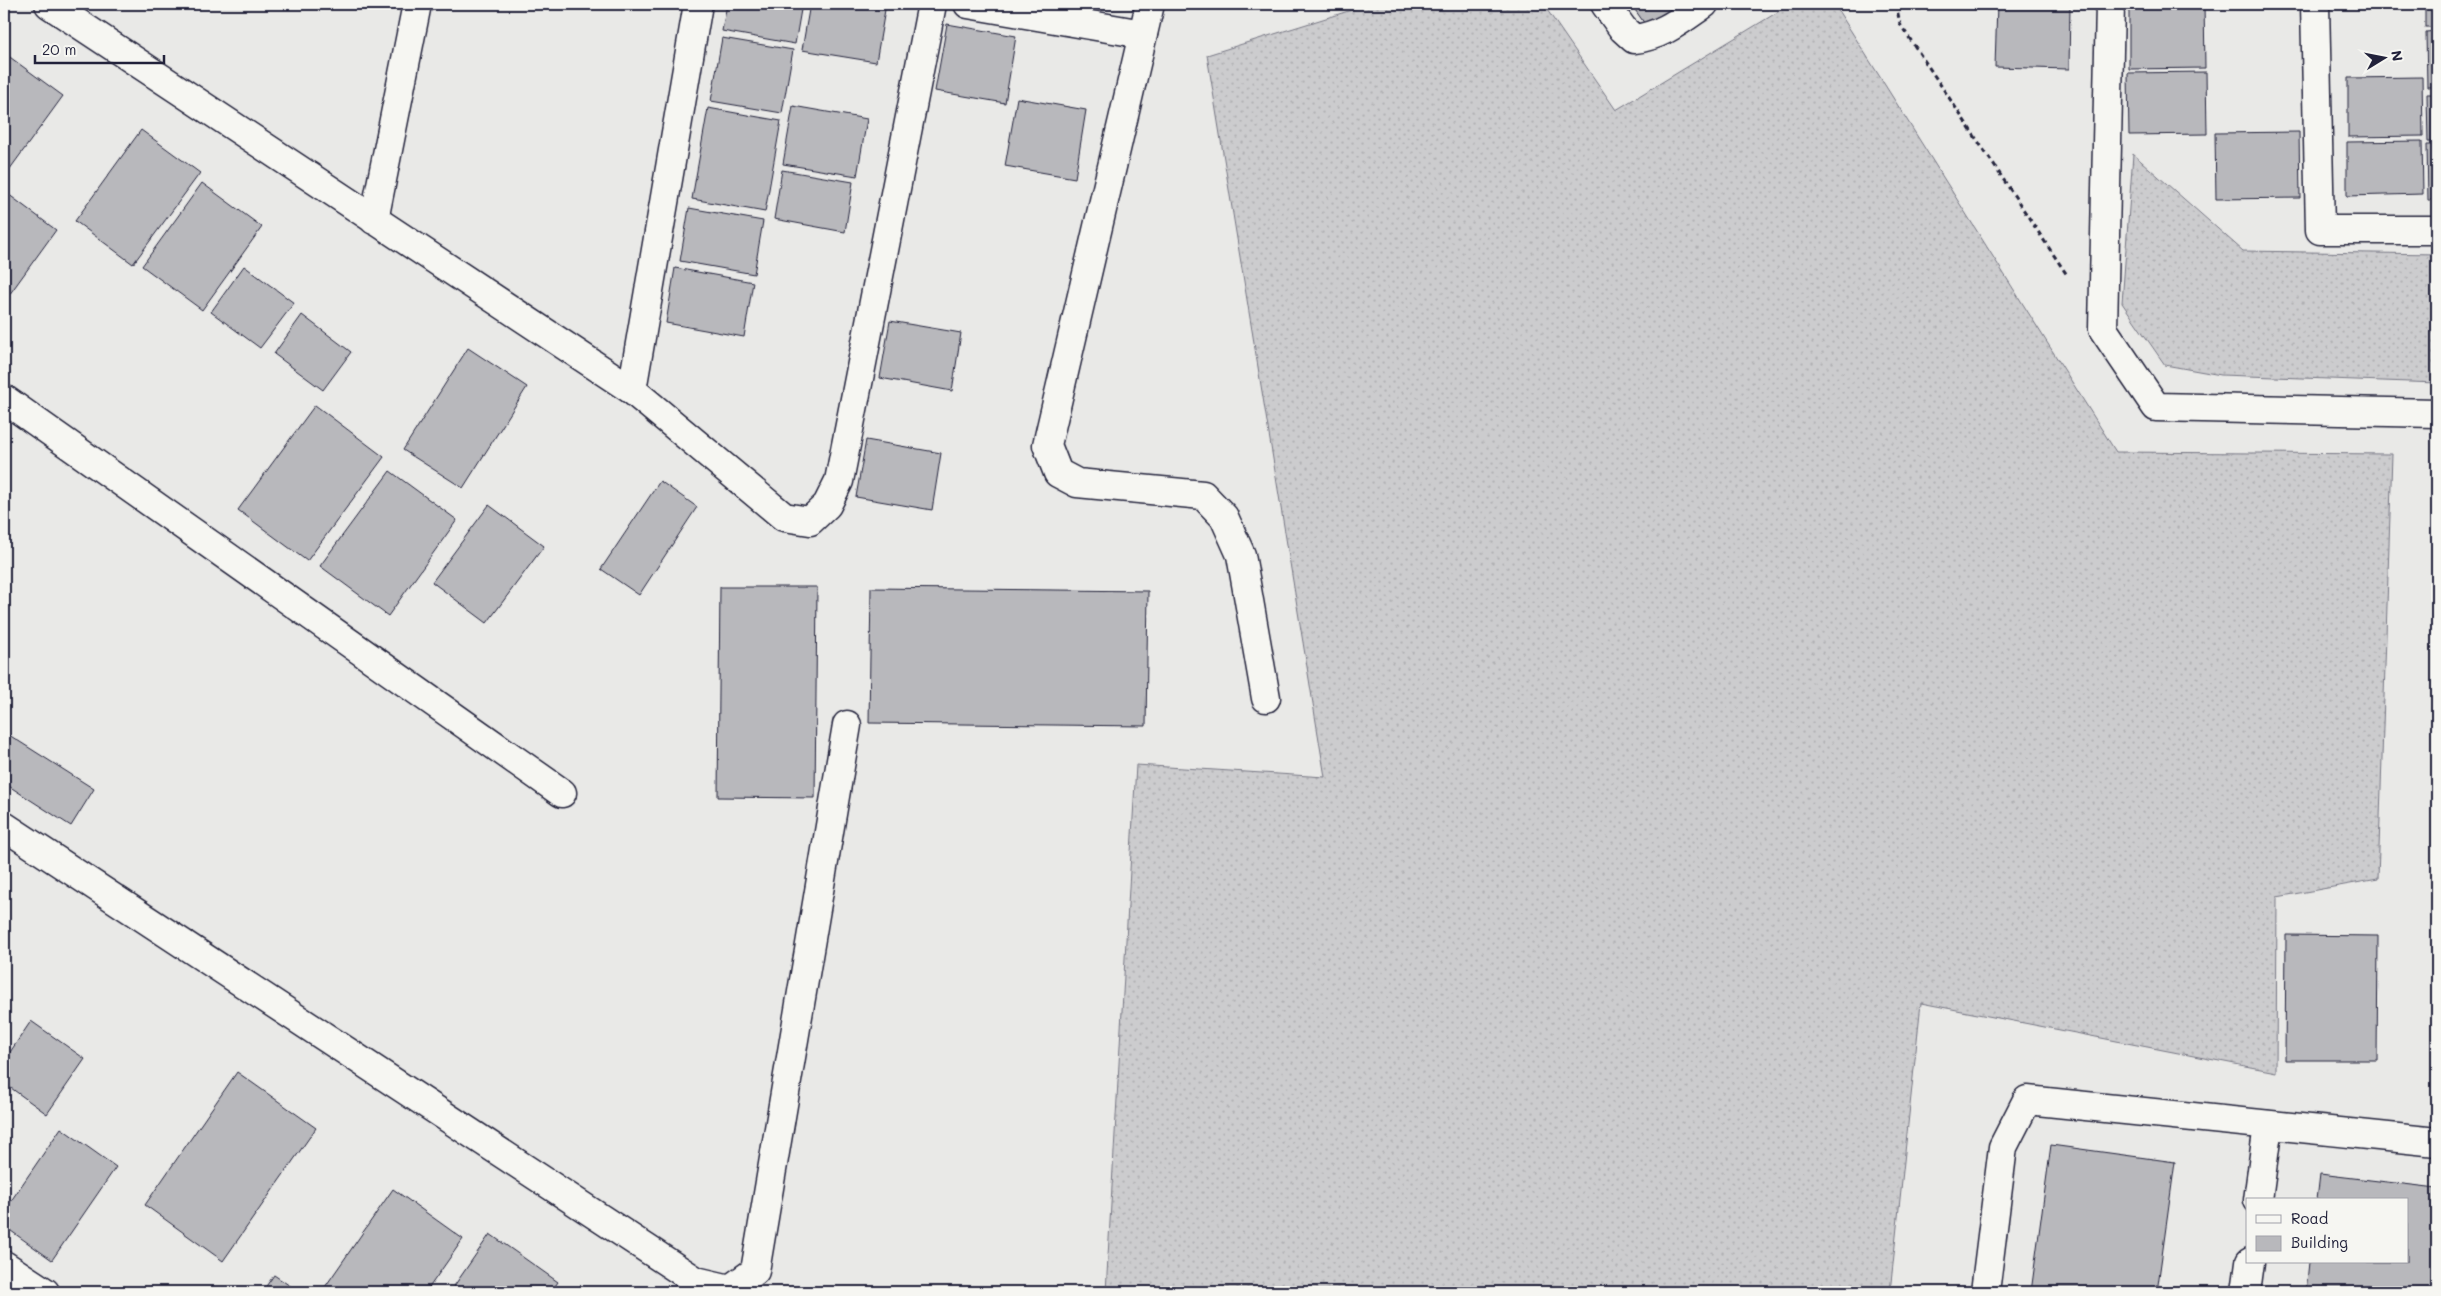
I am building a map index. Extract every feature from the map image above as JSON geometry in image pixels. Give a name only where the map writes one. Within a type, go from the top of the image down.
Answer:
[{"type":"street","points":[[49,4],[632,390],[784,517],[810,521],[827,505],[839,481],[932,4]]},
{"type":"street","points":[[374,220],[416,4]]},
{"type":"street","points":[[632,390],[698,4]]},
{"type":"street","points":[[968,4],[1143,34]]},
{"type":"street","points":[[1150,4],[1047,445],[1058,473],[1077,483],[1203,494],[1224,517],[1241,555],[1266,698]]},
{"type":"street","points":[[1605,4],[1623,29],[1634,39],[1649,37],[1665,31],[1704,4]]},
{"type":"street","points":[[2110,4],[2103,330],[2156,406],[2437,413]]},
{"type":"street","points":[[2315,4],[2320,230],[2437,230]]},
{"type":"street","points":[[4,399],[562,792]]},
{"type":"street","points":[[4,826],[696,1281],[730,1289],[755,1271],[847,725]]},
{"type":"street","points":[[1986,1292],[2003,1147],[2027,1100],[2437,1142]]},
{"type":"street","points":[[2258,1198],[2268,1125]]},
{"type":"street","points":[[2246,1292],[2250,1264]]},
{"type":"street","points":[[4,1265],[45,1292]]},
{"type":"path","points":[[1896,4],[1900,24],[2070,280]]},
{"type":"shaded area","points":[[1371,4],[1543,4],[1616,110],[1791,4],[1834,4],[2116,452],[2392,454],[2378,879],[2277,897],[2276,1072],[1921,1003],[1890,1292],[1106,1292],[1136,765],[1325,777],[1207,55]]},
{"type":"shaded area","points":[[2133,154],[2243,251],[2437,254],[2437,383],[2221,375],[2165,365],[2122,303]]},
{"type":"building","points":[[727,4],[802,4],[795,44],[722,31]]},
{"type":"building","points":[[810,4],[886,4],[876,62],[802,50]]},
{"type":"building","points":[[1631,4],[1681,4],[1647,27]]},
{"type":"building","points":[[1997,4],[2070,4],[2069,69],[1995,67]]},
{"type":"building","points":[[2129,4],[2204,4],[2205,68],[2129,69]]},
{"type":"building","points":[[2425,4],[2437,4],[2437,27],[2425,27]]},
{"type":"building","points":[[947,24],[1016,36],[1005,103],[935,91]]},
{"type":"building","points":[[2437,31],[2437,87],[2427,87],[2426,32]]},
{"type":"building","points":[[722,38],[793,50],[782,113],[711,101]]},
{"type":"building","points":[[7,55],[63,96],[4,177],[4,60]]},
{"type":"building","points":[[2206,72],[2207,134],[2129,135],[2128,73]]},
{"type":"building","points":[[2422,77],[2423,136],[2348,137],[2348,78]]},
{"type":"building","points":[[2427,94],[2437,94],[2437,142],[2428,142]]},
{"type":"building","points":[[1017,98],[1086,110],[1075,178],[1005,166]]},
{"type":"building","points":[[793,106],[867,119],[857,176],[783,164]]},
{"type":"building","points":[[708,108],[781,121],[765,212],[692,199]]},
{"type":"building","points":[[141,130],[200,173],[133,264],[75,221]]},
{"type":"building","points":[[2299,132],[2300,198],[2216,199],[2215,133]]},
{"type":"building","points":[[2422,141],[2423,194],[2347,196],[2347,142]]},
{"type":"building","points":[[2427,145],[2437,145],[2437,200],[2428,200]]},
{"type":"building","points":[[782,170],[853,182],[845,232],[774,219]]},
{"type":"building","points":[[202,183],[262,227],[202,310],[142,266]]},
{"type":"building","points":[[4,191],[56,230],[4,302]]},
{"type":"building","points":[[689,208],[763,221],[754,274],[680,261]]},
{"type":"building","points":[[244,266],[294,303],[260,348],[211,312]]},
{"type":"building","points":[[675,268],[753,282],[744,337],[666,323]]},
{"type":"building","points":[[302,315],[351,352],[323,390],[274,354]]},
{"type":"building","points":[[890,321],[961,333],[952,391],[880,378]]},
{"type":"building","points":[[468,348],[527,387],[463,488],[403,450]]},
{"type":"building","points":[[315,405],[384,457],[307,561],[238,510]]},
{"type":"building","points":[[866,440],[941,453],[932,510],[856,497]]},
{"type":"building","points":[[390,471],[457,520],[388,616],[320,566]]},
{"type":"building","points":[[660,481],[697,507],[639,595],[601,569]]},
{"type":"building","points":[[489,505],[544,546],[487,623],[432,582]]},
{"type":"building","points":[[720,587],[817,587],[815,798],[718,797]]},
{"type":"building","points":[[871,588],[1148,591],[1146,726],[869,723]]},
{"type":"building","points":[[9,735],[94,789],[71,826],[4,783],[4,744]]},
{"type":"building","points":[[2286,935],[2378,936],[2377,1060],[2285,1060]]},
{"type":"building","points":[[31,1021],[85,1059],[47,1114],[4,1083],[4,1061]]},
{"type":"building","points":[[237,1072],[316,1128],[223,1261],[145,1205]]},
{"type":"building","points":[[61,1128],[116,1167],[52,1260],[4,1226],[4,1211]]},
{"type":"building","points":[[2051,1145],[2175,1162],[2157,1292],[2031,1292]]},
{"type":"building","points":[[2320,1174],[2437,1188],[2437,1292],[2306,1292],[2309,1264],[2408,1264],[2408,1198],[2317,1198]]},
{"type":"building","points":[[393,1189],[463,1239],[426,1292],[333,1292],[325,1287]]},
{"type":"building","points":[[490,1234],[558,1282],[551,1292],[450,1292]]},
{"type":"building","points":[[274,1275],[299,1292],[262,1292]]}]
